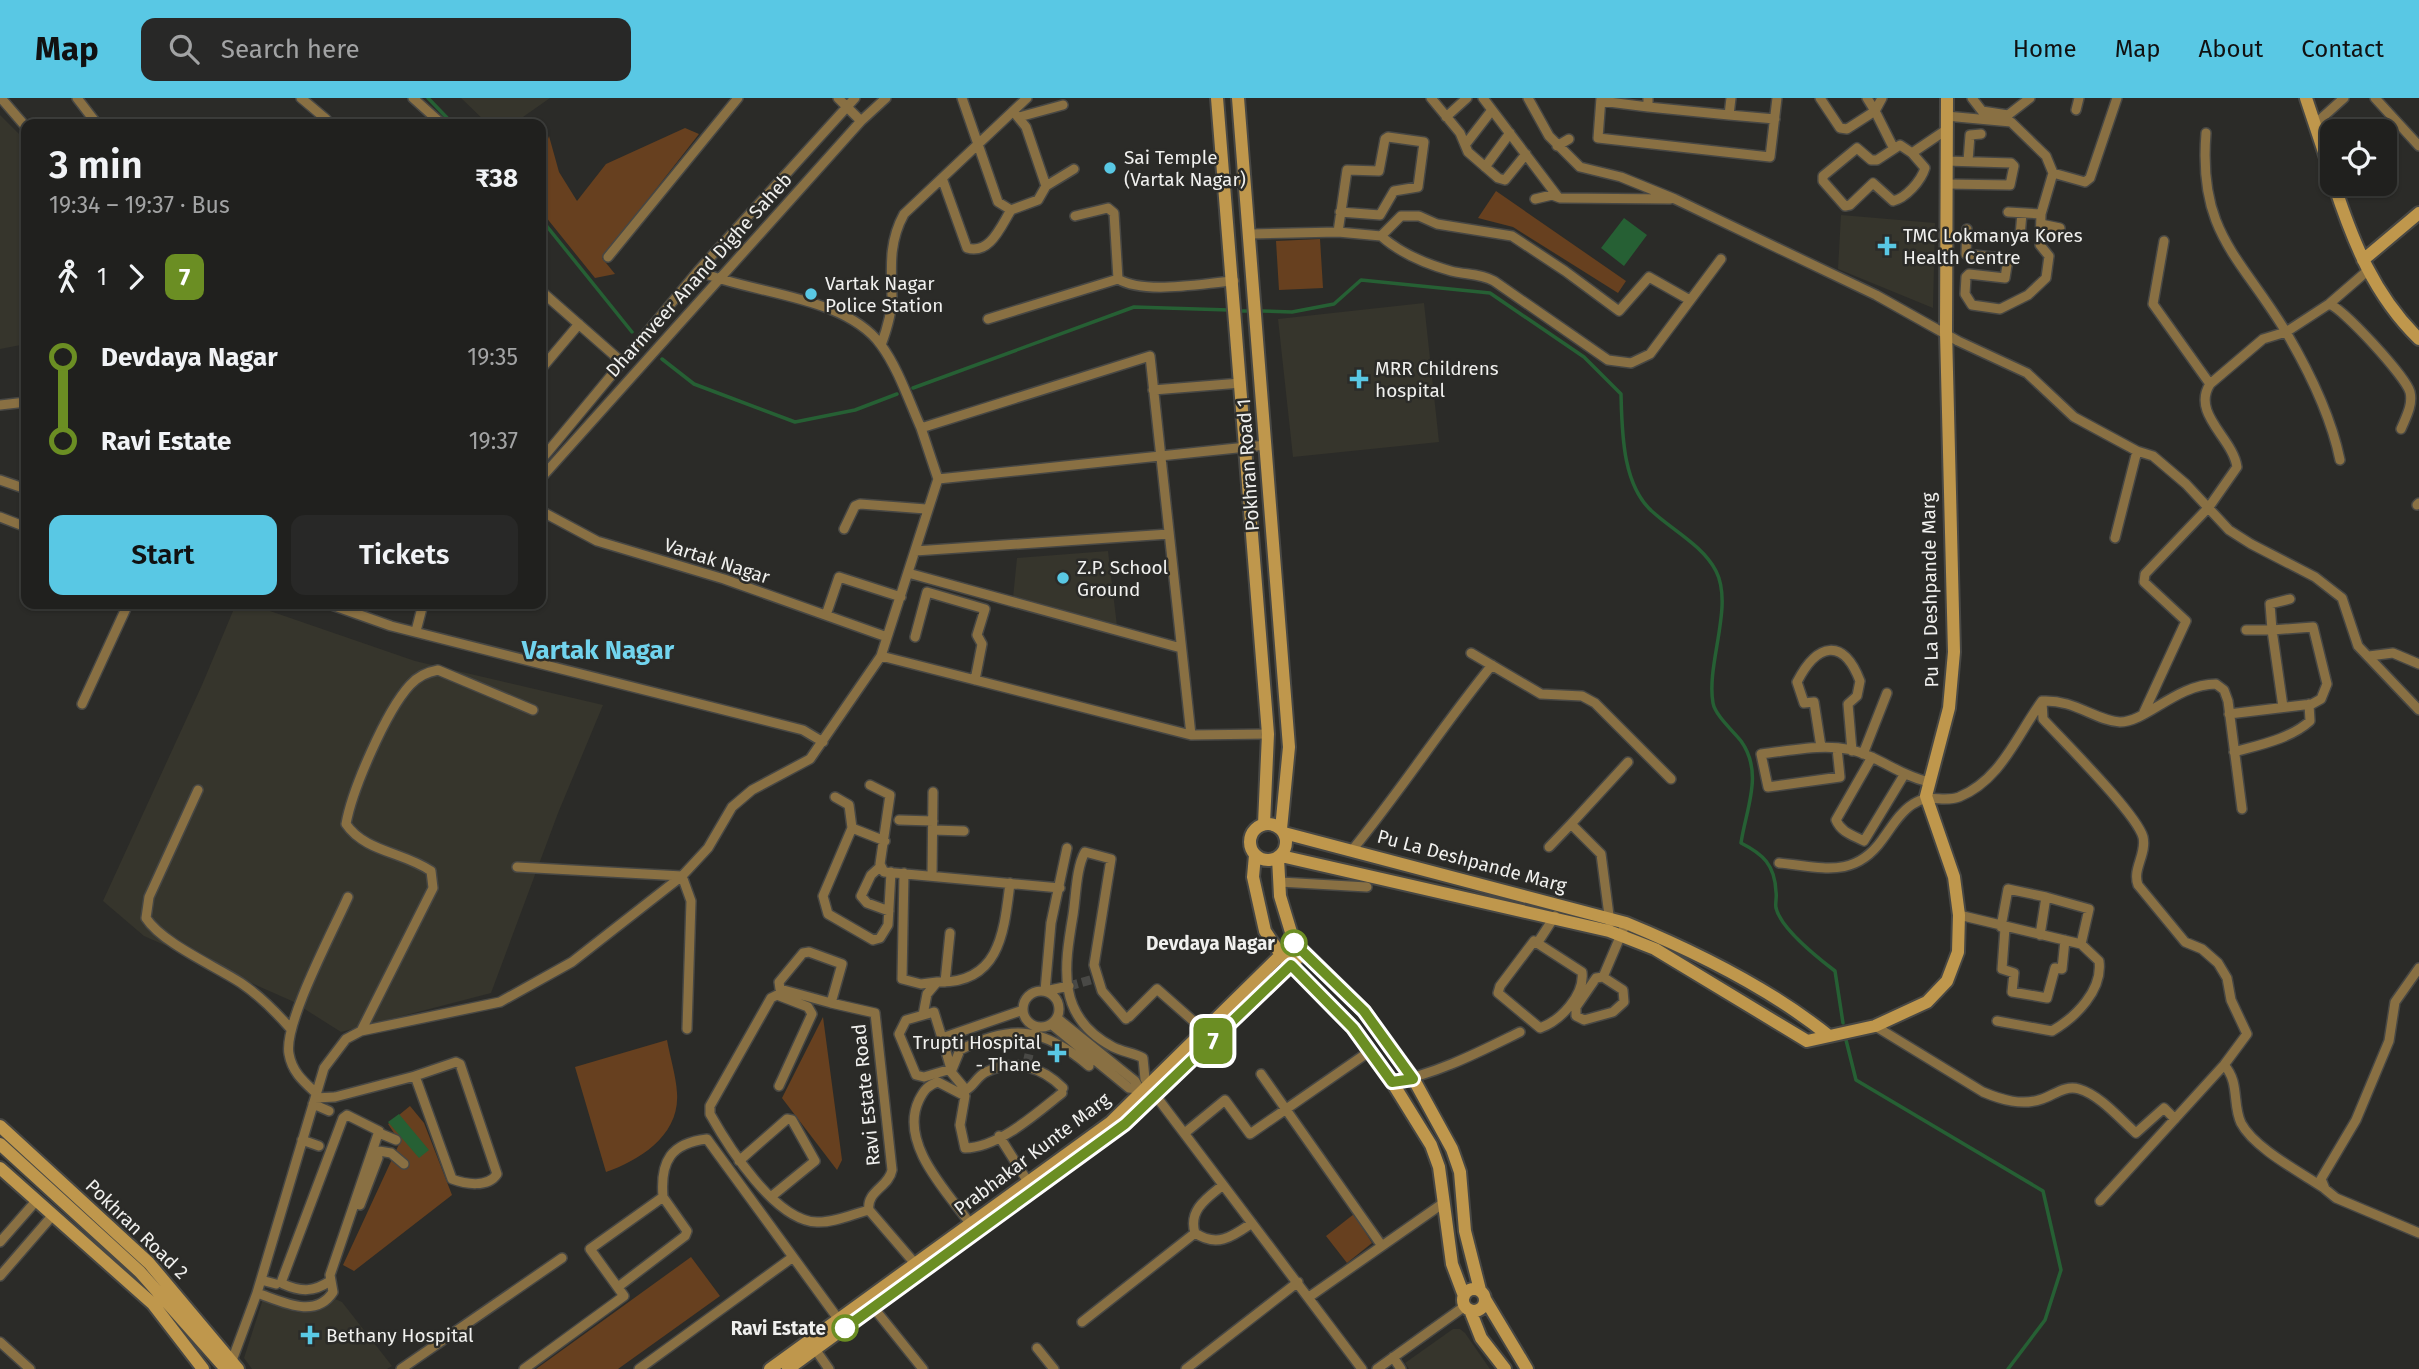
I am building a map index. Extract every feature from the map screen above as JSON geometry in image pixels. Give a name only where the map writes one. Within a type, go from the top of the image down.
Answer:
[{"type":"street","points":[[1,98],[21,121]]},
{"type":"street","points":[[77,98],[93,119]]},
{"type":"street","points":[[301,98],[325,119]]},
{"type":"street","points":[[413,98],[436,119]]},
{"type":"street","points":[[608,257],[738,98]]},
{"type":"street","points":[[838,98],[861,121]]},
{"type":"street","name":"Dharmveer Anand Dighe Saheb","points":[[546,454],[698,271],[855,98]]},
{"type":"street","name":"Dharmveer Anand Dighe Saheb","points":[[546,472],[716,279],[861,121],[886,98]]},
{"type":"street","points":[[962,98],[998,202],[1011,210]]},
{"type":"street","points":[[881,345],[891,311],[891,253],[897,226],[904,214],[977,145],[1016,114],[1027,98]]},
{"type":"street","name":"Pokhran Road 1","points":[[1217,98],[1234,281],[1268,734],[1264,824]]},
{"type":"street","name":"Pokhran Road 1","points":[[1238,98],[1289,747],[1283,831]]},
{"type":"street","points":[[1431,98],[1460,133],[1468,152],[1505,180],[1526,154]]},
{"type":"street","points":[[1446,117],[1467,98]]},
{"type":"street","points":[[1483,98],[1560,198]]},
{"type":"street","points":[[1528,98],[1557,146],[1580,167],[1622,177],[1675,199],[1876,295],[1946,331],[1958,341],[2027,373],[2074,417],[2137,451],[2153,456],[2209,507],[2229,530],[2315,577],[2342,598],[2358,646],[2419,710]]},
{"type":"street","points":[[1729,115],[1731,98]]},
{"type":"street","points":[[1775,119],[1648,103],[1601,100],[1598,138],[1770,157],[1775,119],[1777,98]]},
{"type":"street","points":[[1820,98],[1840,128],[1847,129],[1875,111],[1882,98]]},
{"type":"street","points":[[1867,98],[1894,147]]},
{"type":"street","name":"Pu La Deshpande Marg","points":[[1283,831],[1561,905],[1609,925],[1622,936],[1655,949],[1807,1041],[1875,1026],[1927,1002],[1947,981],[1958,952],[1959,915],[1954,877],[1926,796],[1950,708],[1954,652],[1945,253],[1947,98]]},
{"type":"street","points":[[1972,98],[1982,111],[2008,115],[2030,98]]},
{"type":"street","points":[[2076,110],[2079,98]]},
{"type":"street","points":[[2053,173],[2085,182],[2090,178],[2117,98]]},
{"type":"street","points":[[2306,98],[2320,140]]},
{"type":"street","points":[[2315,124],[2344,98]]},
{"type":"street","points":[[2375,98],[2419,146]]},
{"type":"street","points":[[1016,114],[1063,106]]},
{"type":"street","points":[[1465,145],[1492,110]]},
{"type":"street","points":[[1016,114],[1027,127],[1046,186]]},
{"type":"street","points":[[1912,153],[1946,123],[2011,121],[2046,156],[2053,173],[2041,219],[2040,245],[2049,256],[2046,278],[2028,295],[2000,309],[1972,305],[1965,294],[1966,277],[1969,274],[2005,278],[2008,259],[1945,253]]},
{"type":"street","points":[[2206,133],[2207,188],[2215,220],[2228,249],[2286,332],[2330,422],[2340,460]]},
{"type":"street","points":[[1485,167],[1510,134]]},
{"type":"street","points":[[1968,162],[1968,138],[1970,135],[1981,134]]},
{"type":"street","points":[[1338,232],[1340,212],[1348,169],[1379,171],[1385,139],[1388,137],[1424,142],[1418,187],[1394,191],[1380,215],[1340,212]]},
{"type":"street","points":[[1557,146],[1569,139]]},
{"type":"street","points":[[1900,145],[1912,153],[1925,168],[1922,178],[1898,200],[1892,201],[1873,183],[1850,205],[1844,206],[1823,181],[1823,176],[1851,150],[1857,148],[1871,160],[1877,160],[1900,145]]},
{"type":"street","points":[[1945,184],[2013,183],[2011,163],[1946,161]]},
{"type":"street","points":[[942,178],[967,248],[980,248],[991,242],[1011,210],[1038,200],[1046,186],[1074,169]]},
{"type":"street","points":[[1535,199],[1552,195],[1560,198],[1675,199]]},
{"type":"street","points":[[2338,196],[2365,266],[2403,323],[2419,339]]},
{"type":"street","points":[[1075,216],[1108,208],[1114,213],[1118,279]]},
{"type":"street","points":[[2008,212],[2022,213],[2060,228]]},
{"type":"street","points":[[2020,236],[2022,213]]},
{"type":"street","points":[[2144,712],[2186,621],[2144,582],[2145,574],[2209,507],[2237,467],[2235,453],[2205,408],[2205,392],[2210,384],[2263,339],[2286,332],[2329,304],[2419,213]]},
{"type":"street","points":[[1381,236],[1401,216],[1419,216],[1437,224],[1512,236],[1565,271],[1619,312],[1649,277],[1688,299]]},
{"type":"street","points":[[1966,254],[1967,229]]},
{"type":"street","points":[[1250,234],[1338,232],[1381,236],[1394,248],[1428,263],[1453,272],[1479,274],[1494,281],[1586,346],[1608,359],[1631,363],[1650,354],[1688,299],[1721,259]]},
{"type":"street","points":[[2164,241],[2152,304],[2210,384]]},
{"type":"street","points":[[231,1368],[259,1287],[314,1098],[324,1068],[333,1052],[346,1039],[361,1031],[500,1002],[572,962],[682,876],[708,848],[732,807],[752,790],[810,759],[881,656],[926,509],[938,479],[921,428],[881,345],[864,329],[797,296],[716,279],[698,271]]},
{"type":"street","points":[[988,319],[1118,279],[1128,285],[1155,286],[1234,281]]},
{"type":"street","points":[[546,295],[623,363]]},
{"type":"street","points":[[2329,304],[2372,344],[2410,389],[2411,404],[2401,429]]},
{"type":"street","points":[[546,363],[579,324]]},
{"type":"street","points":[[921,428],[1150,356],[1191,735]]},
{"type":"street","points":[[1153,390],[1241,383]]},
{"type":"street","points":[[0,405],[21,403]]},
{"type":"street","points":[[938,479],[1266,445]]},
{"type":"street","points":[[2115,538],[2137,451]]},
{"type":"street","points":[[0,480],[21,487]]},
{"type":"street","points":[[844,528],[855,506],[860,504],[926,509]]},
{"type":"street","name":"Vartak Nagar","points":[[546,514],[597,541],[724,579],[887,637]]},
{"type":"street","points":[[0,517],[21,525]]},
{"type":"street","points":[[915,551],[1169,534]]},
{"type":"street","points":[[908,573],[1181,648]]},
{"type":"street","points":[[826,615],[839,577],[901,597]]},
{"type":"street","points":[[915,637],[930,579]]},
{"type":"street","points":[[926,592],[985,609]]},
{"type":"street","points":[[975,680],[982,644],[977,635],[989,595]]},
{"type":"street","points":[[2283,707],[2270,604],[2290,599]]},
{"type":"street","points":[[82,704],[126,609]]},
{"type":"street","points":[[343,609],[391,626],[803,730],[823,743]]},
{"type":"street","points":[[416,631],[422,609]]},
{"type":"street","points":[[2228,714],[2309,704],[2321,699],[2327,684],[2313,627],[2246,630]]},
{"type":"street","points":[[1821,747],[1814,702],[1804,703],[1797,682],[1803,670],[1823,652],[1835,650],[1845,654],[1860,681],[1857,696],[1848,704],[1852,751]]},
{"type":"street","points":[[1471,653],[1541,694],[1582,695],[1595,703],[1671,779]]},
{"type":"street","points":[[2369,656],[2393,653],[2419,664]]},
{"type":"street","points":[[881,656],[1191,735],[1268,734]]},
{"type":"street","points":[[1353,849],[1392,802],[1452,714],[1492,665]]},
{"type":"street","points":[[361,1031],[433,888],[431,871],[405,856],[354,836],[346,824],[352,795],[387,722],[409,685],[425,673],[438,670],[533,710]]},
{"type":"street","points":[[2042,701],[2059,700],[2120,722],[2188,687],[2216,684],[2224,690],[2242,809]]},
{"type":"street","points":[[1887,693],[1868,756],[1836,820],[1846,833],[1864,841],[1904,775]]},
{"type":"street","points":[[1779,863],[1839,868],[1858,865],[1870,856],[1910,805],[1926,796],[1952,799],[1986,783],[2042,701]]},
{"type":"street","points":[[2042,701],[2043,719],[2137,824],[2144,849],[2135,878],[2138,885],[2185,942],[2211,956],[2227,978],[2231,1000],[2247,1034],[2224,1065],[2100,1201]]},
{"type":"street","points":[[2234,752],[2279,739],[2305,726],[2310,721],[2309,704]]},
{"type":"street","points":[[1838,748],[1840,777],[1768,787],[1761,754],[1821,747],[1838,748],[1868,756],[1904,775],[1929,782]]},
{"type":"street","points":[[1549,847],[1628,762]]},
{"type":"street","points":[[870,785],[890,795],[881,866],[884,872],[1060,888]]},
{"type":"street","points":[[198,790],[149,897],[146,918],[164,937],[244,985],[270,1005],[290,1028]]},
{"type":"street","points":[[932,876],[933,792]]},
{"type":"street","points":[[835,797],[849,805],[852,828],[823,896],[828,914],[873,940],[882,936],[888,925],[891,872]]},
{"type":"street","points":[[899,820],[964,831]]},
{"type":"street","points":[[1279,857],[1264,860],[1250,848],[1251,835],[1264,824],[1283,831],[1286,845],[1279,857],[1280,882],[1285,921],[1294,943],[1364,1011],[1413,1079],[1452,1149],[1460,1172],[1465,1231],[1483,1295],[1521,1367]]},
{"type":"street","points":[[1571,824],[1601,854],[1609,925]]},
{"type":"street","points":[[852,828],[885,841]]},
{"type":"street","points":[[1045,992],[1051,923],[1067,848]]},
{"type":"street","points":[[1142,1089],[1145,1079],[1143,1058],[1115,1048],[1089,1029],[1076,1010],[1064,973],[1085,852],[1111,859],[1094,965],[1096,979],[1116,1011],[1127,1018],[1157,989],[1210,1036]]},
{"type":"street","points":[[1255,855],[1253,877],[1265,931],[1286,960],[1353,1028],[1392,1082],[1431,1145],[1438,1167],[1452,1264],[1482,1338],[1505,1369]]},
{"type":"street","name":"Pu La Deshpande Marg","points":[[1279,857],[1554,918],[1609,925],[1626,923],[1673,942],[1774,999],[1829,1036]]},
{"type":"street","points":[[881,866],[871,875],[861,896],[867,903],[889,911]]},
{"type":"street","points":[[517,867],[682,876]]},
{"type":"street","points":[[904,873],[902,979],[921,984],[958,982],[980,972],[994,955],[1004,931],[1010,883]]},
{"type":"street","points":[[682,876],[691,901],[687,1029]]},
{"type":"street","points":[[1280,882],[1367,887]]},
{"type":"street","points":[[2065,940],[2062,969],[2055,968],[2047,998],[2012,992],[2014,974],[2001,970],[2008,889],[2089,908],[2081,944]]},
{"type":"street","points":[[329,1111],[314,1098],[298,1076],[288,1053],[290,1028],[348,897]]},
{"type":"street","points":[[2040,935],[2046,897]]},
{"type":"street","points":[[1538,942],[1581,972],[1583,980],[1570,1007],[1540,1028],[1499,993],[1500,986],[1530,944],[1538,942],[1561,905]]},
{"type":"street","points":[[1959,915],[2081,944],[2099,961],[2101,976],[2081,1010],[2052,1031],[1997,1021]]},
{"type":"street","points":[[1603,977],[1626,923]]},
{"type":"street","points":[[923,1015],[927,994],[941,982],[950,933]]},
{"type":"street","name":"Prabhakar Kunte Marg","points":[[771,1369],[839,1320],[919,1269],[1031,1186],[1111,1122],[1142,1089],[1210,1036],[1286,960],[1294,943]]},
{"type":"street","name":"Ravi Estate Road","points":[[831,1003],[842,964],[810,952],[803,953],[779,982],[780,989],[831,1003],[875,1013],[892,1170],[887,1183],[871,1197],[869,1210]]},
{"type":"street","name":"Prabhakar Kunte Marg","points":[[1286,960],[1304,952]]},
{"type":"street","points":[[2325,1189],[2321,1179],[2356,1120],[2389,1041],[2395,1002],[2419,968]]},
{"type":"street","points":[[1603,977],[1623,990],[1623,1002],[1613,1012],[1584,1020],[1576,1016],[1576,1007],[1596,978],[1603,977]]},
{"type":"street","points":[[942,1038],[1023,1010],[1030,995],[1068,987]]},
{"type":"street","points":[[1045,992],[1058,1002],[1054,1021]]},
{"type":"street","points":[[779,1086],[813,1014],[808,1007],[776,995],[771,998],[751,1030],[710,1106],[710,1114],[738,1161],[789,1212],[812,1222],[869,1210],[919,1269]]},
{"type":"street","points":[[1023,1010],[1035,1030],[1054,1021]]},
{"type":"street","points":[[934,1012],[942,1038],[951,1069],[924,1077],[916,1075],[900,1034],[906,1020],[934,1012]]},
{"type":"street","points":[[1054,1021],[1142,1089],[1186,1132],[1362,1369]]},
{"type":"street","points":[[1875,1026],[1983,1092],[2000,1099],[2022,1103],[2040,1100],[2066,1088],[2078,1088],[2094,1097],[2136,1133],[2164,1108],[2175,1119]]},
{"type":"street","points":[[1392,1082],[1413,1079],[1520,1032]]},
{"type":"street","points":[[974,1229],[931,1170],[919,1146],[915,1124],[917,1105],[923,1092],[938,1082],[965,1096],[960,1125],[965,1148],[975,1148],[999,1136],[1063,1091],[1053,1078],[1026,1064],[1013,1064],[984,1072],[966,1090],[951,1072],[960,1050],[1000,1034],[1022,1033],[1058,1041],[1088,1066]]},
{"type":"street","points":[[1186,1132],[1225,1100],[1250,1134],[1370,1051]]},
{"type":"street","points":[[314,1098],[335,1097],[456,1062],[460,1064],[497,1174],[493,1180],[483,1184],[452,1179],[415,1076]]},
{"type":"street","points":[[2224,1065],[2236,1088],[2241,1123],[2249,1133],[2280,1159],[2351,1205],[2401,1223],[2419,1233]]},
{"type":"street","points":[[1261,1074],[1382,1246]]},
{"type":"street","points":[[259,1287],[307,1303],[333,1292],[330,1281],[350,1215],[376,1154],[379,1133],[377,1128],[347,1115],[343,1118],[282,1280],[283,1284],[302,1291],[321,1287],[330,1281]]},
{"type":"street","points":[[738,1161],[788,1119],[792,1119],[815,1161],[772,1196]]},
{"type":"street","name":"Pokhran Road 2","points":[[0,1126],[149,1263],[231,1368]]},
{"type":"street","points":[[379,1133],[396,1140]]},
{"type":"street","points":[[999,1136],[1031,1186]]},
{"type":"street","points":[[618,1287],[685,1236],[687,1231],[663,1197],[661,1179],[665,1163],[675,1149],[690,1141],[707,1139],[839,1320]]},
{"type":"street","points":[[302,1140],[319,1146]]},
{"type":"street","name":"Pokhran Road 2","points":[[0,1144],[140,1272],[231,1368]]},
{"type":"street","points":[[376,1154],[391,1153],[404,1164]]},
{"type":"street","points":[[0,1168],[153,1304],[203,1369]]},
{"type":"street","points":[[1195,1233],[1193,1218],[1198,1206],[1223,1185]]},
{"type":"street","points":[[524,1369],[625,1296],[590,1249],[663,1197]]},
{"type":"street","points":[[0,1242],[36,1201]]},
{"type":"street","points":[[1309,1297],[1442,1204]]},
{"type":"street","points":[[0,1276],[52,1216]]},
{"type":"street","points":[[1195,1233],[1208,1240],[1222,1241],[1252,1223]]},
{"type":"street","points":[[1082,1322],[1195,1233]]},
{"type":"street","points":[[639,1369],[793,1257]]},
{"type":"street","points":[[401,1369],[562,1258]]},
{"type":"street","name":"Prabhakar Kunte Marg","points":[[788,1369],[873,1307],[919,1269]]},
{"type":"street","points":[[1186,1369],[1298,1282]]},
{"type":"street","points":[[259,1287],[276,1284]]},
{"type":"street","points":[[1377,1369],[1467,1304],[1469,1291],[1483,1295]]},
{"type":"street","points":[[1467,1304],[1482,1308],[1483,1295]]},
{"type":"street","points":[[873,1307],[923,1369]]},
{"type":"street","points":[[0,1342],[30,1369]]},
{"type":"street","points":[[1037,1348],[1054,1369]]},
{"type":"street","points":[[815,1349],[829,1369]]},
{"type":"street","points":[[1393,1357],[1401,1369]]},
{"type":"shaded area","points":[[461,98],[550,98],[520,119],[483,119]]},
{"type":"shaded area","points":[[0,115],[21,136],[21,345],[0,349]]},
{"type":"shaded area","points":[[685,128],[699,134],[602,258],[615,274],[595,278],[546,217],[546,145],[549,136],[559,172],[577,201],[606,164]]},
{"type":"shaded area","points":[[1496,191],[1626,281],[1618,293],[1513,227],[1478,218]]},
{"type":"shaded area","name":"TMC Lokmanya Kores Health Centre","points":[[1841,215],[1935,223],[1933,308],[1838,269]]},
{"type":"shaded area","points":[[1624,218],[1647,235],[1624,266],[1601,248]]},
{"type":"shaded area","points":[[1320,239],[1323,288],[1279,290],[1276,241]]},
{"type":"shaded area","name":"MRR Childrens hospital","points":[[1424,303],[1439,442],[1293,457],[1278,319]]},
{"type":"shaded area","name":"Z.P. School Ground","points":[[1108,551],[1117,626],[1013,598],[1017,558]]},
{"type":"shaded area","points":[[234,609],[264,609],[415,661],[603,705],[558,813],[491,993],[341,1032],[292,1001],[144,936],[103,901]]},
{"type":"shaded area","points":[[823,1017],[842,1160],[837,1170],[782,1098]]},
{"type":"shaded area","points":[[667,1040],[677,1093],[672,1121],[665,1133],[644,1153],[606,1172],[575,1067]]},
{"type":"shaded area","points":[[410,1106],[424,1123],[452,1195],[354,1271],[343,1265],[400,1142],[388,1124]]},
{"type":"shaded area","points":[[399,1114],[429,1150],[419,1158],[388,1122]]},
{"type":"shaded area","points":[[1354,1214],[1372,1243],[1347,1263],[1326,1236]]},
{"type":"shaded area","points":[[691,1257],[720,1296],[618,1369],[536,1369]]},
{"type":"shaded area","name":"Bethany Hospital","points":[[263,1299],[296,1312],[308,1311],[335,1299],[342,1302],[392,1366],[387,1369],[252,1369],[244,1358]]},
{"type":"shaded area","points":[[1453,1329],[1460,1329],[1465,1333],[1490,1369],[1409,1369],[1405,1363]]},
{"type":"waterway","points":[[428,98],[448,119]]},
{"type":"waterway","points":[[546,225],[632,332]]},
{"type":"waterway","points":[[1262,311],[1292,312],[1334,304],[1361,280],[1490,293],[1584,357],[1621,394],[1623,441],[1635,489],[1654,513],[1704,554],[1716,571],[1721,585],[1721,618],[1713,671],[1713,703],[1721,718],[1741,741],[1751,766],[1752,791],[1741,843],[1761,856],[1770,868],[1775,883],[1776,908],[1785,925],[1835,971],[1843,1023]]},
{"type":"waterway","points":[[913,388],[1134,307],[1229,310]]},
{"type":"waterway","points":[[1242,311],[1249,311]]},
{"type":"waterway","points":[[662,359],[694,384],[795,422],[855,410],[897,394]]},
{"type":"waterway","points":[[1845,1036],[1856,1080],[2043,1191],[2061,1270],[2045,1320],[2008,1369]]},
{"type":"tunnel","points":[[1069,986],[1094,979]]},
{"type":"tunnel","points":[[1027,1063],[1034,1033]]},
{"type":"bus line","name":"7","points":[[845,1328],[1125,1124],[1291,965],[1353,1028],[1392,1082],[1413,1079],[1364,1011],[1294,943]]},
{"type":"place","name":"Sai Temple (Vartak Nagar)","points":[[1110,168]]},
{"type":"place","name":"TMC Lokmanya Kores Health Centre","points":[[1887,246]]},
{"type":"place","name":"Vartak Nagar Police Station","points":[[811,294]]},
{"type":"place","name":"MRR Childrens hospital","points":[[1359,379]]},
{"type":"place","name":"Z.P. School Ground","points":[[1063,578]]},
{"type":"place","name":"Devdaya Nagar","points":[[1294,943]]},
{"type":"place","name":"Trupti Hospital - Thane","points":[[1057,1053]]},
{"type":"place","name":"Ravi Estate","points":[[845,1328]]},
{"type":"place","name":"Bethany Hospital","points":[[310,1335]]},
{"type":"district","name":"Vartak Nagar","points":[[598,650]]}]
